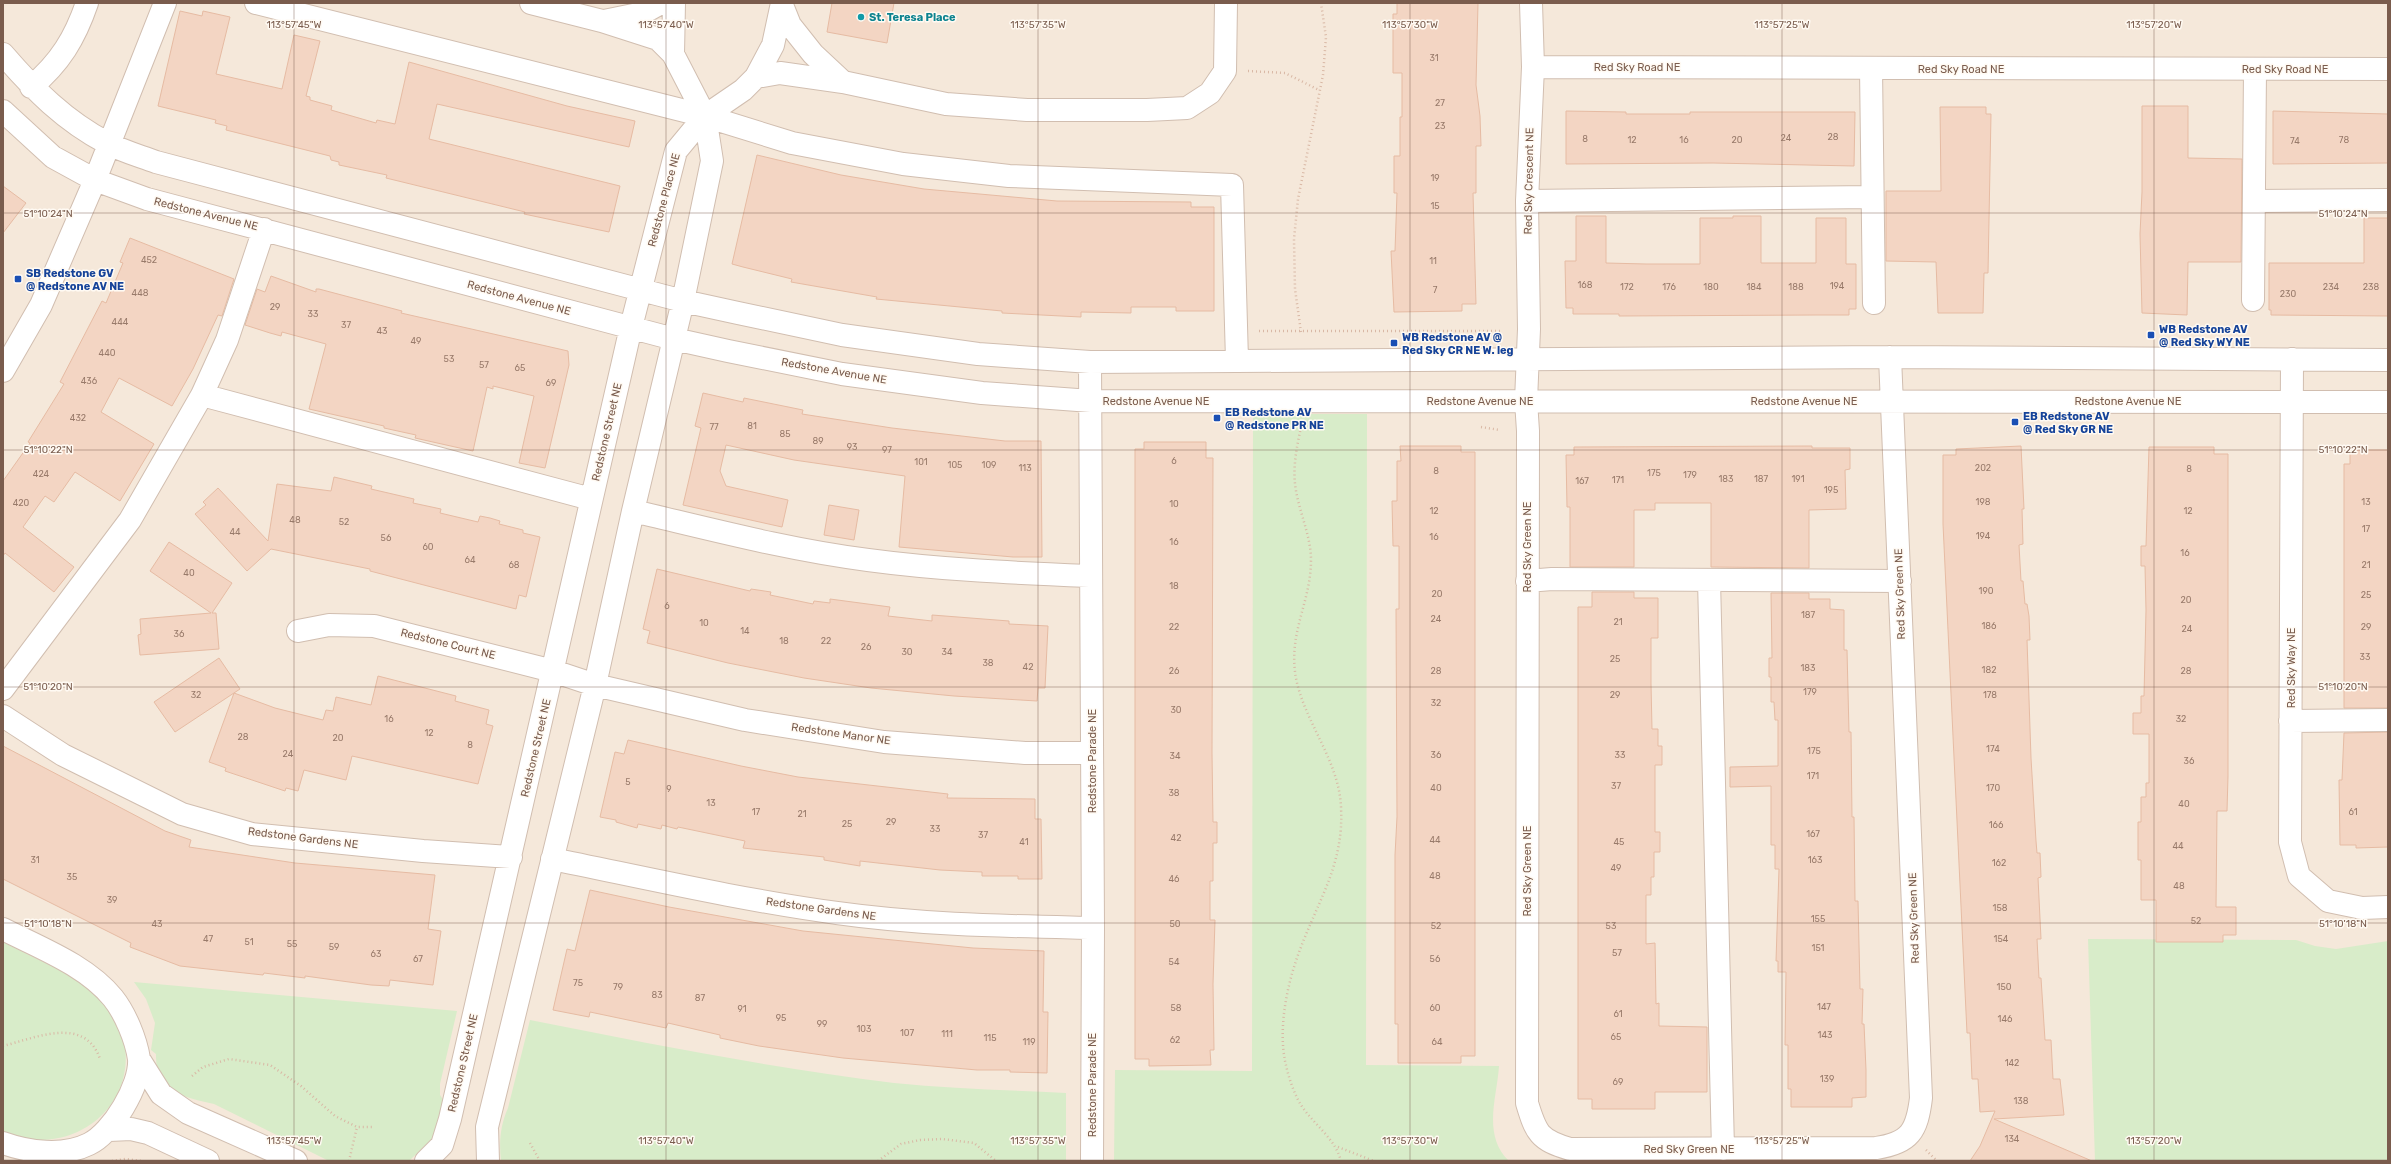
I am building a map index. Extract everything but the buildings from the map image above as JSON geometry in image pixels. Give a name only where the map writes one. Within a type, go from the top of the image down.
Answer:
[{"type":"street","points":[[31,87],[58,62],[79,26],[87,3]]},
{"type":"street","points":[[3,371],[41,305],[95,180],[165,3]]},
{"type":"street","points":[[256,3],[705,116],[792,143],[903,164],[1009,176],[1232,185],[1237,360]]},
{"type":"street","points":[[488,1161],[487,1127],[595,685],[633,511],[683,301],[712,161],[705,116],[673,54],[658,40],[602,21],[531,3]]},
{"type":"street","points":[[602,21],[643,14],[661,3]]},
{"type":"street","points":[[673,54],[674,3]]},
{"type":"street","points":[[756,77],[780,73],[843,82],[946,104],[1027,110],[1148,110],[1187,108],[1210,93],[1225,71],[1226,3]]},
{"type":"street","name":"Red Sky Crescent NE","points":[[1528,358],[1527,201],[1533,67],[1531,3]]},
{"type":"street","points":[[782,4],[790,25],[813,54],[843,82]]},
{"type":"street","name":"Redstone Place NE","points":[[631,328],[676,151],[705,116],[743,90],[756,77],[773,45],[782,4]]},
{"type":"street","points":[[3,54],[31,87],[67,119],[108,144],[156,162],[683,301],[842,335],[978,354],[1090,362],[1528,358],[1890,357],[2388,360]]},
{"type":"street","name":"Red Sky Road NE","points":[[1533,67],[2255,70],[2388,69]]},
{"type":"street","points":[[1871,68],[1874,303]]},
{"type":"street","points":[[2253,300],[2255,70]]},
{"type":"street","name":"Redstone Avenue NE","points":[[3,111],[53,157],[95,180],[147,199],[674,339],[842,374],[982,393],[1091,401],[2388,402]]},
{"type":"street","points":[[1527,201],[1872,197]]},
{"type":"street","points":[[2254,201],[2388,200]]},
{"type":"street","points":[[3,689],[130,520],[202,395],[227,340],[264,230]]},
{"type":"street","name":"Redstone Street NE","points":[[426,1161],[442,1145],[450,1119],[554,671],[591,499],[631,328]]},
{"type":"street","name":"Red Sky Green NE","points":[[1528,358],[1526,401],[1528,431],[1527,1103],[1534,1128],[1551,1143],[1570,1149],[1723,1149],[1876,1148],[1897,1145],[1910,1134],[1919,1118],[1921,1098],[1890,357]]},
{"type":"street","name":"Red Sky Way NE","points":[[2292,359],[2290,842],[2299,876],[2328,901],[2362,908],[2388,907]]},
{"type":"street","name":"Redstone Parade NE","points":[[1090,362],[1093,928],[1092,1161]]},
{"type":"street","points":[[202,395],[591,499]]},
{"type":"street","points":[[633,511],[748,538],[867,560],[984,572],[1092,576]]},
{"type":"street","points":[[1708,580],[1723,1149]]},
{"type":"street","points":[[1527,581],[1900,581]]},
{"type":"street","name":"Redstone Court NE","points":[[298,631],[329,625],[374,626],[554,671],[595,685]]},
{"type":"street","name":"Redstone Manor NE","points":[[595,685],[745,720],[884,742],[1025,753],[1092,753]]},
{"type":"street","name":"Redstone Gardens NE","points":[[3,716],[63,755],[182,814],[252,834],[423,851],[511,857]]},
{"type":"street","points":[[2290,721],[2388,720]]},
{"type":"street","name":"Redstone Gardens NE","points":[[552,859],[727,894],[838,913],[957,924],[1093,928]]},
{"type":"street","points":[[3,929],[72,965],[98,982],[114,998],[129,1026],[139,1059],[161,1094],[188,1113],[296,1161]]},
{"type":"street","points":[[3,1143],[20,1149],[45,1152],[71,1150],[89,1145],[109,1130],[131,1090],[139,1059]]},
{"type":"street","points":[[109,1130],[131,1129],[148,1134],[208,1161]]},
{"type":"path","points":[[1301,332],[1295,289],[1294,239],[1298,199],[1319,90],[1326,37],[1322,3]]},
{"type":"path","points":[[1242,71],[1285,73],[1319,90]]},
{"type":"path","points":[[1251,331],[1500,331]]},
{"type":"path","points":[[1301,427],[1294,469],[1295,486],[1311,560],[1308,582],[1295,637],[1294,661],[1297,682],[1304,705],[1330,761],[1341,804],[1342,826],[1333,872],[1301,946],[1293,972],[1283,1032],[1285,1060],[1290,1078],[1301,1104],[1337,1147],[1341,1161]]},
{"type":"path","points":[[3,1046],[70,1032],[87,1038],[93,1044],[100,1058]]},
{"type":"path","points":[[192,1076],[203,1067],[229,1059],[270,1065],[301,1086],[335,1116],[357,1127],[372,1127]]},
{"type":"path","points":[[349,1161],[357,1127]]},
{"type":"path","points":[[878,1161],[901,1144],[942,1139],[974,1143],[996,1161]]},
{"type":"path","points":[[530,1143],[540,1161]]},
{"type":"path","points":[[1337,1147],[1374,1161]]},
{"type":"path","points":[[112,1161],[134,1159],[142,1161]]},
{"type":"shaded area","points":[[3,3],[2388,3],[2388,1161],[3,1161]]},
{"type":"green space","points":[[1253,414],[1367,414],[1366,1065],[1499,1066],[1494,1103],[1493,1128],[1501,1151],[1509,1161],[1114,1161],[1115,1070],[1252,1071]]},
{"type":"green space","points":[[2088,939],[2296,940],[2315,946],[2336,949],[2388,941],[2388,1161],[2095,1161]]},
{"type":"green space","points":[[3,942],[73,977],[86,986],[108,1004],[120,1025],[124,1040],[125,1065],[120,1088],[109,1108],[93,1123],[73,1134],[51,1139],[27,1139],[3,1132]]},
{"type":"green space","points":[[134,982],[457,1011],[440,1084],[440,1095],[446,1104],[439,1127],[432,1139],[410,1160],[329,1161],[214,1104],[192,1099],[173,1091],[160,1077],[157,1067],[156,1054],[151,1050],[155,1023],[146,999]]},
{"type":"green space","points":[[530,1020],[711,1055],[848,1077],[937,1087],[1066,1093],[1066,1161],[501,1161],[500,1141],[502,1128]]},
{"type":"place","name":"St. Teresa Place","points":[[861,17]]},
{"type":"place","name":"SB Redstone GV @ Redstone AV NE","points":[[18,279]]},
{"type":"place","name":"WB Redstone AV @ Red Sky WY NE","points":[[2151,335]]},
{"type":"place","name":"WB Redstone AV @ Red Sky CR NE W. leg","points":[[1394,343]]},
{"type":"place","name":"EB Redstone AV @ Redstone PR NE","points":[[1217,418]]},
{"type":"place","name":"EB Redstone AV @ Red Sky GR NE","points":[[2015,422]]}]
